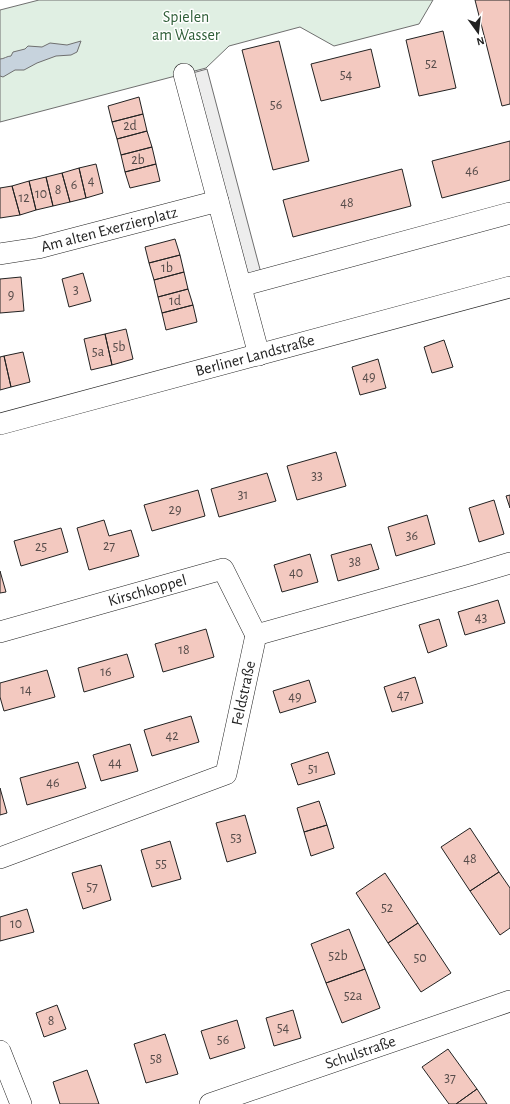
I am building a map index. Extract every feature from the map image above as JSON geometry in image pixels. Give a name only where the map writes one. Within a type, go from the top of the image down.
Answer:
[{"type":"street","points":[[184,74],[259,354]]},
{"type":"street","name":"Am alten Exerzierplatz","points":[[0,254],[38,248],[218,201]]},
{"type":"street","points":[[240,286],[510,213]]},
{"type":"street","name":"Berliner Landstraße","points":[[0,424],[510,287]]},
{"type":"street","points":[[256,635],[470,576],[510,563]]},
{"type":"street","name":"Kirschkoppel","points":[[0,632],[223,569],[256,635]]},
{"type":"street","name":"Feldstraße","points":[[0,858],[226,774],[256,635]]},
{"type":"street","name":"Schulstraße","points":[[210,1104],[510,1001]]},
{"type":"street","points":[[0,1052],[21,1104]]},
{"type":"green space","name":"Spielen am Wasser","points":[[39,0],[433,0],[419,24],[334,46],[300,27],[229,46],[206,68],[0,122],[0,10]]},
{"type":"shaded area","points":[[81,41],[77,52],[71,55],[56,56],[37,63],[24,70],[15,70],[3,77],[0,76],[0,59],[11,56],[13,52],[25,49],[28,46],[42,47],[50,43],[67,45]]},
{"type":"shaded area","points":[[207,69],[261,273],[243,278],[189,74]]},
{"type":"building","points":[[475,0],[510,0],[510,104],[502,106]]},
{"type":"building","points":[[443,31],[456,88],[419,96],[406,40]]},
{"type":"building","points":[[279,41],[309,161],[273,170],[242,50]]},
{"type":"building","points":[[371,49],[380,87],[321,101],[311,64]]},
{"type":"building","points":[[139,97],[143,114],[112,122],[108,106]]},
{"type":"building","points":[[143,114],[147,131],[117,139],[112,122]]},
{"type":"building","points":[[147,131],[152,147],[121,155],[117,139]]},
{"type":"building","points":[[510,141],[510,180],[442,198],[432,161]]},
{"type":"building","points":[[152,147],[156,164],[125,172],[121,155]]},
{"type":"building","points":[[96,164],[103,193],[86,198],[79,168]]},
{"type":"building","points":[[156,164],[160,181],[130,188],[125,172]]},
{"type":"building","points":[[79,168],[86,198],[70,202],[62,173]]},
{"type":"building","points":[[402,169],[411,206],[293,237],[283,200]]},
{"type":"building","points":[[62,173],[70,202],[53,206],[46,177]]},
{"type":"building","points":[[46,177],[53,206],[36,210],[29,181]]},
{"type":"building","points":[[29,181],[36,210],[20,215],[12,186]]},
{"type":"building","points":[[12,186],[20,215],[0,218],[0,188]]},
{"type":"building","points":[[175,239],[180,255],[149,263],[145,247]]},
{"type":"building","points":[[180,255],[184,272],[154,280],[149,263]]},
{"type":"building","points":[[184,272],[188,289],[158,297],[154,280]]},
{"type":"building","points":[[83,273],[91,301],[69,307],[62,279]]},
{"type":"building","points":[[21,277],[24,311],[0,313],[0,279]]},
{"type":"building","points":[[188,289],[193,305],[162,313],[158,297]]},
{"type":"building","points":[[193,305],[197,322],[166,330],[162,313]]},
{"type":"building","points":[[126,329],[133,359],[112,365],[105,334]]},
{"type":"building","points":[[105,334],[112,365],[91,370],[84,339]]},
{"type":"building","points":[[444,340],[453,367],[432,373],[424,347]]},
{"type":"building","points":[[23,352],[30,382],[11,387],[4,356]]},
{"type":"building","points":[[4,356],[11,387],[0,390],[0,357]]},
{"type":"building","points":[[378,359],[386,388],[360,395],[352,367]]},
{"type":"building","points":[[336,452],[346,486],[297,500],[287,466]]},
{"type":"building","points":[[267,473],[276,501],[219,517],[211,489]]},
{"type":"building","points":[[198,490],[205,516],[152,531],[144,505]]},
{"type":"building","points":[[510,495],[510,508],[506,496]]},
{"type":"building","points":[[494,500],[504,534],[479,542],[469,508]]},
{"type":"building","points":[[427,515],[435,544],[396,556],[388,527]]},
{"type":"building","points":[[104,520],[109,536],[131,530],[139,556],[89,570],[77,528]]},
{"type":"building","points":[[61,528],[68,552],[21,566],[14,541]]},
{"type":"building","points":[[371,544],[379,569],[338,581],[331,555]]},
{"type":"building","points":[[310,554],[318,582],[282,592],[274,565]]},
{"type":"building","points":[[0,571],[6,592],[0,593]]},
{"type":"building","points":[[498,600],[505,623],[465,635],[458,612]]},
{"type":"building","points":[[439,619],[447,646],[428,653],[419,625]]},
{"type":"building","points":[[206,629],[214,657],[163,672],[155,644]]},
{"type":"building","points":[[127,654],[134,677],[84,692],[78,668]]},
{"type":"building","points":[[47,670],[55,697],[4,711],[0,697],[0,683]]},
{"type":"building","points":[[415,677],[423,703],[392,712],[384,687]]},
{"type":"building","points":[[309,680],[316,702],[280,713],[273,691]]},
{"type":"building","points":[[191,716],[199,742],[152,756],[144,730]]},
{"type":"building","points":[[130,744],[138,771],[101,781],[93,755]]},
{"type":"building","points":[[328,752],[335,774],[298,785],[291,764]]},
{"type":"building","points":[[78,762],[86,788],[27,805],[20,778]]},
{"type":"building","points":[[0,788],[7,813],[0,815]]},
{"type":"building","points":[[319,801],[327,825],[304,832],[297,808]]},
{"type":"building","points":[[245,815],[256,853],[227,862],[216,823]]},
{"type":"building","points":[[327,825],[334,848],[311,856],[304,832]]},
{"type":"building","points":[[470,828],[499,872],[470,891],[441,847]]},
{"type":"building","points":[[170,841],[181,879],[152,887],[141,850]]},
{"type":"building","points":[[101,865],[111,900],[83,909],[72,873]]},
{"type":"building","points":[[499,872],[510,888],[510,928],[500,935],[470,891]]},
{"type":"building","points":[[385,873],[418,923],[388,943],[356,893]]},
{"type":"building","points":[[27,909],[34,932],[0,941],[0,917]]},
{"type":"building","points":[[418,923],[451,973],[421,992],[388,943]]},
{"type":"building","points":[[349,929],[365,969],[326,983],[311,944]]},
{"type":"building","points":[[365,969],[380,1008],[342,1023],[326,983]]},
{"type":"building","points":[[57,1005],[66,1029],[44,1037],[36,1013]]},
{"type":"building","points":[[293,1010],[301,1038],[274,1046],[266,1018]]},
{"type":"building","points":[[237,1020],[245,1048],[210,1059],[201,1031]]},
{"type":"building","points":[[165,1034],[178,1074],[146,1083],[134,1044]]},
{"type":"building","points":[[448,1049],[477,1089],[456,1104],[449,1104],[422,1067]]},
{"type":"building","points":[[87,1070],[99,1104],[60,1104],[53,1082]]},
{"type":"building","points":[[477,1089],[487,1104],[456,1104]]}]
